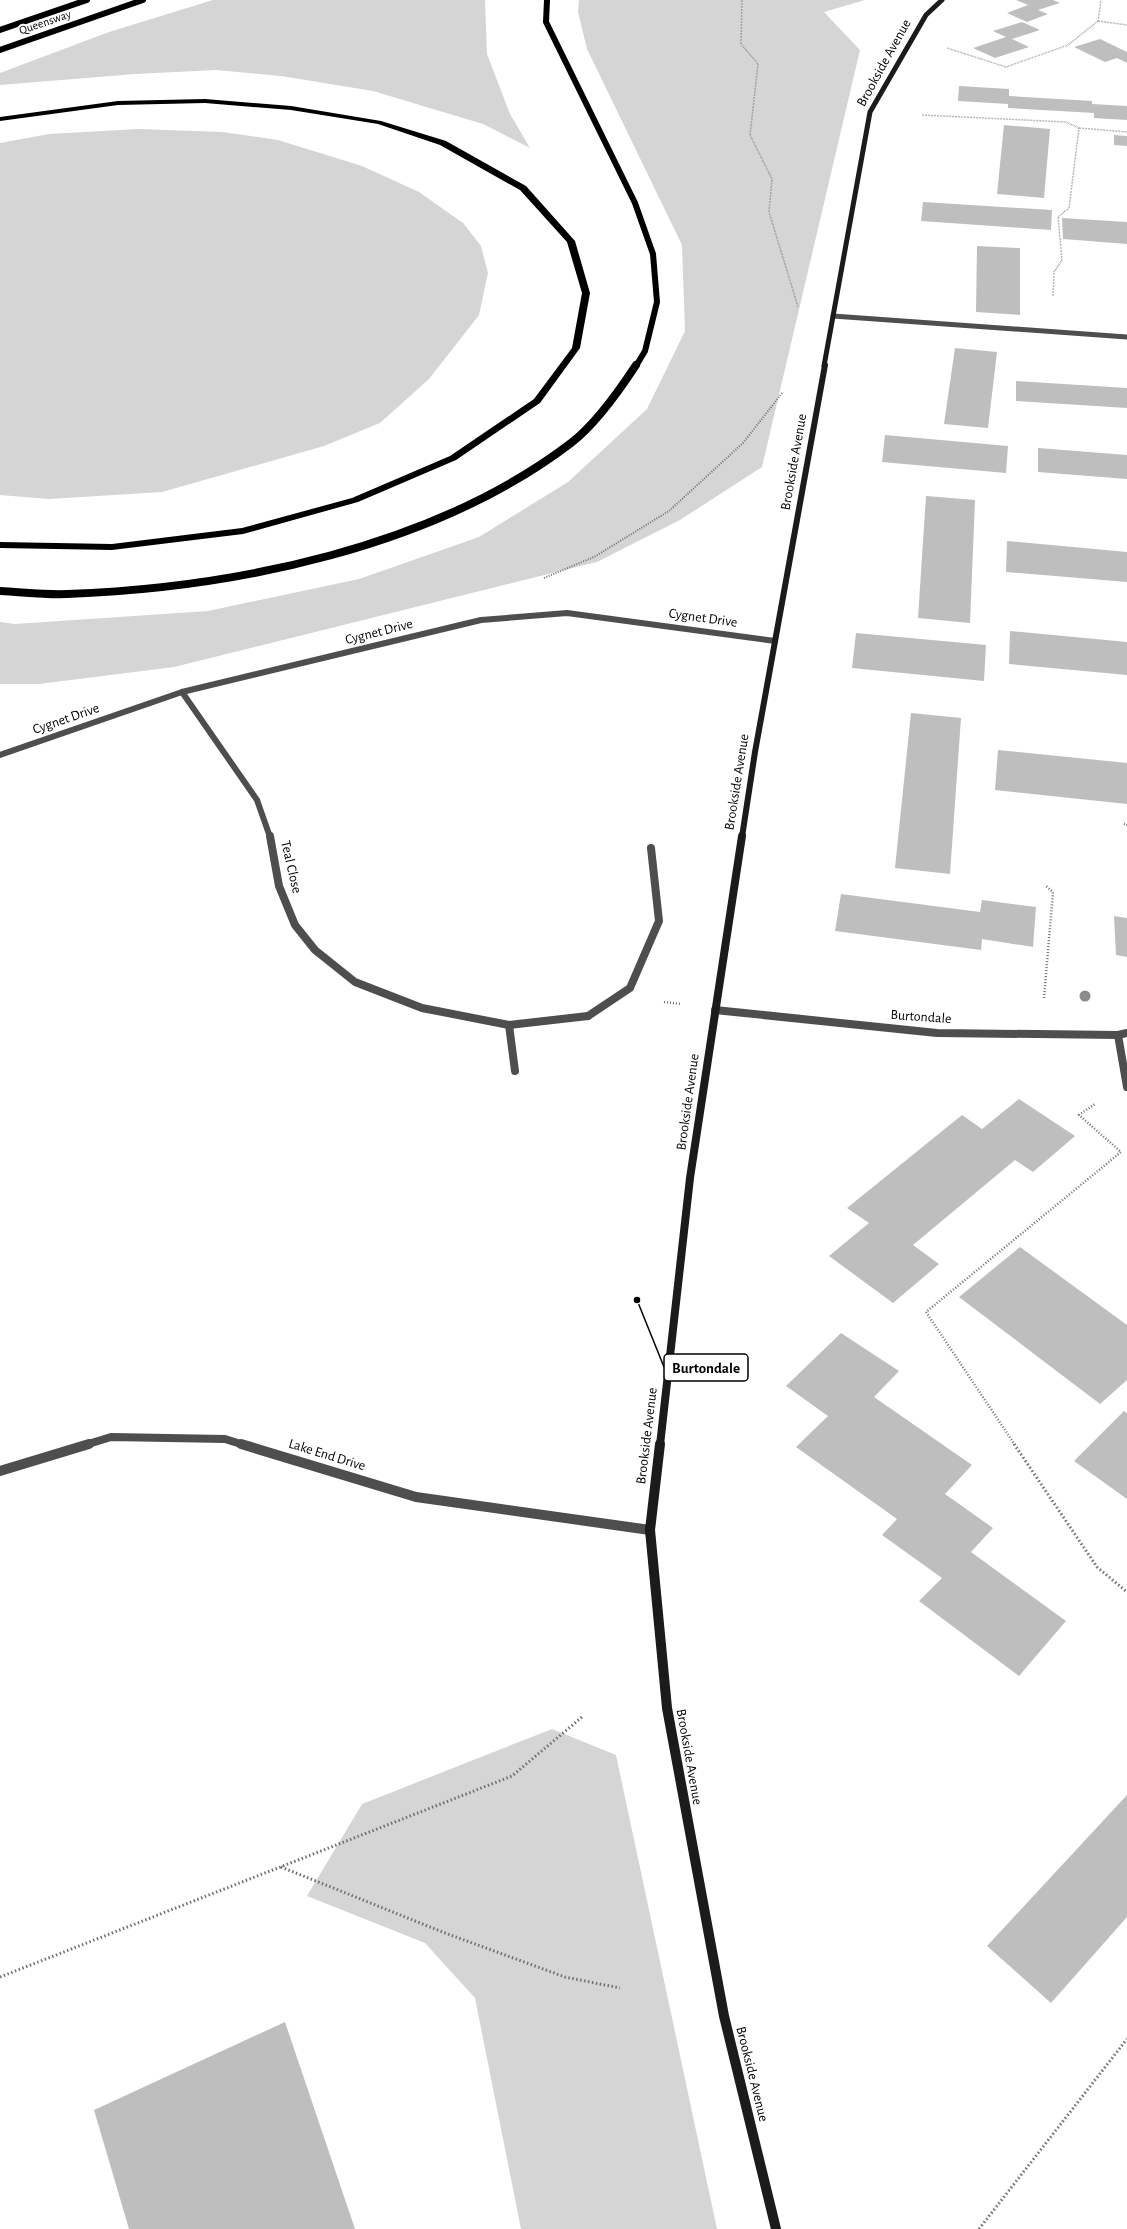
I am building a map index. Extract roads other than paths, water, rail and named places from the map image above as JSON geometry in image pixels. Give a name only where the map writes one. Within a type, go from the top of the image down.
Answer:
[{"type":"highway","points":[[0,119],[118,103],[205,101],[291,108],[378,122],[443,143],[523,188],[571,241],[586,293],[576,348],[537,401],[453,458],[355,500],[243,531],[112,546],[0,545]]},
{"type":"main road","name":"Queensway","points":[[0,30],[87,0]]},
{"type":"main road","name":"Queensway","points":[[0,50],[143,0]]},
{"type":"main road","points":[[0,591],[66,594],[183,585],[304,563],[423,526],[517,479],[572,442],[616,396],[645,351],[657,302],[653,254],[635,203],[546,22],[547,0]]},
{"type":"street","name":"Brookside Avenue","points":[[776,2229],[724,2016],[667,1708],[650,1530],[690,1178],[755,752],[870,112],[926,15],[942,0]]},
{"type":"street","points":[[834,316],[1127,337]]},
{"type":"street","name":"Cygnet Drive","points":[[0,755],[182,692],[481,620],[567,613],[623,619],[775,641]]},
{"type":"street","name":"Teal Close","points":[[182,692],[257,800],[271,839],[279,886],[295,925],[315,950],[355,982],[415,1005],[509,1025],[588,1016],[630,988],[659,921],[651,848]]},
{"type":"street","name":"Burtondale","points":[[715,1010],[937,1033],[1118,1035],[1127,1033]]},
{"type":"street","points":[[509,1025],[515,1071]]},
{"type":"street","points":[[1118,1035],[1126,1086]]},
{"type":"street","name":"Lake End Drive","points":[[0,1471],[111,1437],[225,1439],[416,1497],[650,1530]]},
{"type":"place","name":"Burtondale","points":[[637,1300]]}]
